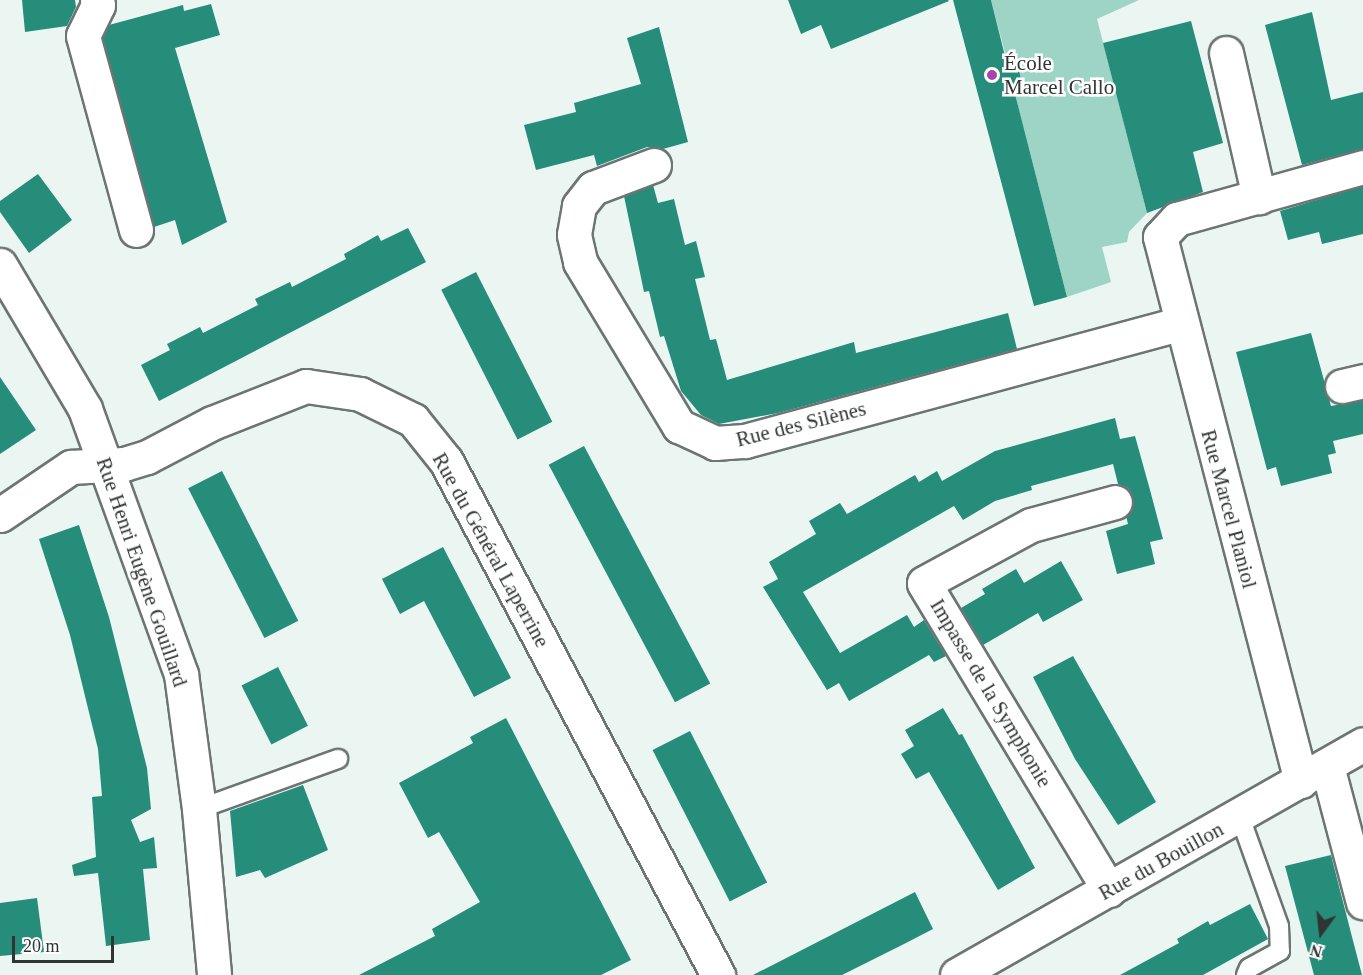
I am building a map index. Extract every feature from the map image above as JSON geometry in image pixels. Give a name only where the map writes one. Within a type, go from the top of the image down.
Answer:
[{"type":"street","points":[[97,0],[98,5],[83,36],[136,230]]},
{"type":"street","points":[[1226,53],[1259,197],[1363,167]]},
{"type":"street","name":"Rue des Silènes","points":[[654,165],[593,188],[579,206],[574,235],[578,253],[679,426],[715,443],[745,441],[1180,324]]},
{"type":"street","name":"Rue Marcel Planiol","points":[[1259,197],[1177,219],[1160,237],[1180,324],[1314,773],[1363,902]]},
{"type":"street","name":"Rue Henri Eugène Gouillard","points":[[0,265],[85,409],[107,464],[181,674],[199,809],[214,975]]},
{"type":"street","name":"Rue du Général Laperrine","points":[[0,515],[71,467],[147,457],[212,423],[306,386],[360,394],[413,420],[446,461],[718,975]]},
{"type":"street","name":"Impasse de la Symphonie","points":[[1109,890],[924,583],[1031,525],[1115,502]]},
{"type":"street","name":"Rue du Bouillon","points":[[957,975],[1240,817],[1363,744]]},
{"type":"street","points":[[206,975],[214,975]]},
{"type":"lane","points":[[199,809],[338,759]]},
{"type":"lane","points":[[1240,817],[1279,926],[1280,951],[1249,969],[1246,975]]},
{"type":"green space","points":[[991,0],[1139,0],[1097,19],[1147,213],[1129,232],[1127,242],[1102,247],[1111,282],[1067,297],[1014,90],[1023,87],[1016,58],[1007,60]]},
{"type":"building","points":[[22,0],[75,0],[76,7],[67,26],[25,32]]},
{"type":"building","points":[[788,0],[949,1],[831,49],[821,25],[801,34]]},
{"type":"building","points":[[953,0],[991,0],[1006,60],[1016,58],[1023,87],[1014,90],[1067,297],[1034,306]]},
{"type":"building","points":[[211,4],[220,35],[175,48],[227,222],[182,245],[175,220],[154,227],[103,38],[109,25],[183,5],[184,11]]},
{"type":"building","points":[[1312,12],[1331,100],[1363,92],[1363,149],[1302,165],[1265,25]]},
{"type":"building","points":[[1191,21],[1223,143],[1193,152],[1203,192],[1147,213],[1103,43]]},
{"type":"building","points":[[659,27],[688,142],[663,149],[647,147],[597,166],[594,155],[536,170],[524,125],[576,112],[574,103],[641,84],[627,38]]},
{"type":"building","points":[[38,174],[72,220],[29,253],[0,212],[0,201]]},
{"type":"building","points":[[653,185],[658,203],[674,199],[685,245],[696,241],[705,277],[695,279],[710,340],[716,339],[727,380],[854,342],[856,353],[1008,313],[1017,349],[778,413],[719,424],[701,415],[681,391],[664,336],[660,337],[649,291],[644,292],[624,196]]},
{"type":"building","points":[[1363,186],[1363,234],[1322,244],[1319,232],[1288,240],[1280,211]]},
{"type":"building","points":[[408,228],[426,262],[159,401],[141,365],[170,350],[167,344],[200,327],[203,333],[258,305],[255,299],[290,282],[292,287],[346,259],[344,254],[378,235],[381,241]]},
{"type":"building","points":[[476,272],[552,422],[518,439],[441,290]]},
{"type":"building","points":[[1311,333],[1331,406],[1363,400],[1363,434],[1333,441],[1336,453],[1328,455],[1332,473],[1281,486],[1276,467],[1267,470],[1236,352]]},
{"type":"building","points":[[0,377],[36,430],[0,454]]},
{"type":"building","points":[[1115,418],[1120,439],[1135,436],[1150,490],[1163,539],[1150,542],[1155,564],[1117,574],[1106,531],[1128,524],[1126,516],[1133,507],[1133,498],[1128,488],[1118,484],[1113,464],[1031,486],[1032,490],[995,501],[963,520],[954,506],[803,592],[840,653],[907,615],[914,627],[924,620],[946,656],[934,662],[929,655],[849,701],[839,683],[827,690],[763,587],[778,579],[769,562],[816,534],[809,521],[840,503],[847,514],[915,475],[919,482],[937,471],[942,481],[995,451]]},
{"type":"building","points":[[584,446],[710,684],[675,702],[549,465]]},
{"type":"building","points":[[222,471],[298,621],[264,638],[188,488]]},
{"type":"building","points":[[79,525],[109,617],[147,768],[151,809],[131,820],[140,842],[154,837],[157,868],[143,869],[150,940],[106,946],[98,873],[74,876],[72,865],[96,857],[92,797],[102,796],[98,749],[70,635],[39,539]]},
{"type":"building","points":[[443,547],[511,678],[474,697],[424,601],[400,614],[382,579]]},
{"type":"building","points":[[1061,561],[1083,600],[1043,622],[1038,613],[983,645],[961,608],[985,594],[982,589],[1016,569],[1024,583]]},
{"type":"building","points":[[1073,656],[1156,802],[1118,825],[1075,759],[1033,677]]},
{"type":"building","points":[[278,667],[308,726],[271,744],[241,686]]},
{"type":"building","points":[[943,708],[959,735],[962,734],[1035,868],[998,890],[929,772],[916,779],[901,754],[914,746],[905,730]]},
{"type":"building","points":[[506,718],[631,960],[601,975],[359,975],[435,936],[432,929],[480,902],[439,832],[428,838],[399,783],[473,743],[470,737]]},
{"type":"building","points":[[690,731],[767,882],[730,902],[653,750]]},
{"type":"building","points":[[303,785],[328,850],[265,878],[260,870],[236,877],[230,811]]},
{"type":"building","points":[[1331,855],[1362,975],[1314,975],[1285,866]]},
{"type":"building","points":[[915,892],[933,929],[904,944],[842,975],[753,975]]},
{"type":"building","points":[[37,898],[44,952],[0,956],[0,903]]},
{"type":"building","points":[[1250,904],[1268,939],[1203,975],[1120,975],[1179,943],[1177,939],[1208,921],[1210,925]]},
{"type":"place","name":"École Marcel Callo","points":[[992,75]]}]
